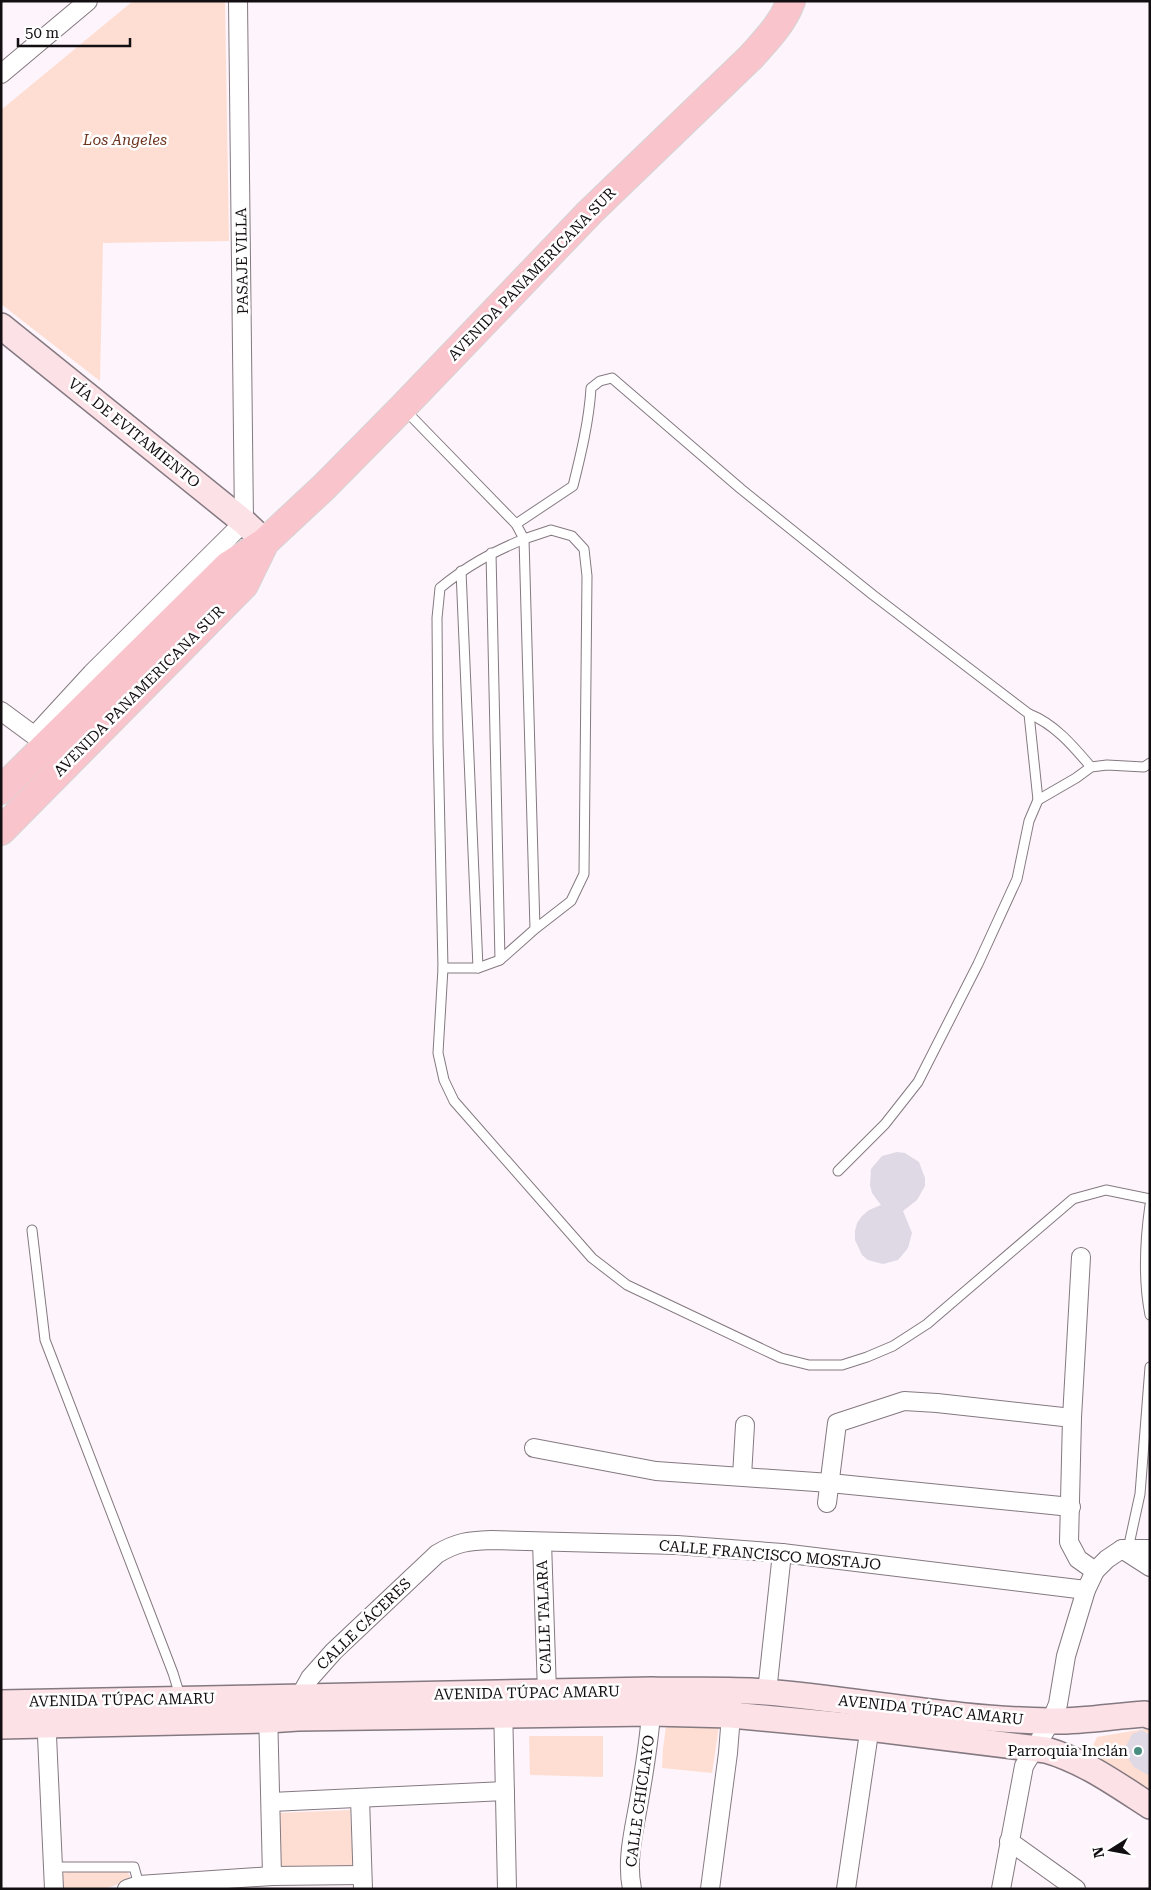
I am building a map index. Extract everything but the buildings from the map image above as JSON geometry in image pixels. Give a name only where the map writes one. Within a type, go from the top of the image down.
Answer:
[{"type":"main road","name":"AVENIDA PANAMERICANA SUR","points":[[1,790],[41,740],[228,566],[265,542],[324,487],[590,212],[751,57],[774,31],[791,1]]},
{"type":"main road","name":"AVENIDA PANAMERICANA SUR","points":[[1,831],[244,585],[265,542]]},
{"type":"street","points":[[1,74],[88,1]]},
{"type":"street","name":"PASAJE VILLA","points":[[238,1],[244,522]]},
{"type":"street","name":"VÍA DE EVITAMIENTO","points":[[1,326],[244,522],[265,542]]},
{"type":"street","name":"AVENIDA PANAMERICANA SUR","points":[[41,740],[92,674],[244,522]]},
{"type":"street","points":[[1,711],[69,763]]},
{"type":"street","points":[[1081,1257],[1072,1418],[1069,1542],[1078,1559],[1095,1571]]},
{"type":"street","points":[[827,1504],[837,1423],[904,1401],[1072,1418]]},
{"type":"street","points":[[742,1476],[744,1425]]},
{"type":"street","points":[[534,1448],[656,1471],[830,1483],[1071,1506]]},
{"type":"street","name":"CALLE FRANCISCO MOSTAJO","points":[[452,1545],[470,1541],[491,1540],[677,1545],[782,1553],[1086,1590]]},
{"type":"street","name":"CALLE TALARA","points":[[542,1542],[547,1692]]},
{"type":"street","name":"CALLE CÁCERES","points":[[299,1707],[310,1678],[334,1651],[437,1554],[452,1545]]},
{"type":"street","points":[[1001,1889],[1024,1766],[1051,1721],[1060,1698],[1066,1656],[1086,1590],[1095,1571],[1107,1559],[1125,1549],[1150,1549]]},
{"type":"street","points":[[1125,1549],[1150,1567]]},
{"type":"street","points":[[767,1692],[782,1553]]},
{"type":"street","points":[[710,1889],[732,1715],[732,1690]]},
{"type":"street","name":"AVENIDA TÚPAC AMARU","points":[[503,1705],[547,1692],[732,1690],[767,1692],[871,1716],[1065,1755],[1096,1771],[1150,1806]]},
{"type":"street","name":"AVENIDA TÚPAC AMARU","points":[[1,1726],[46,1714],[181,1699],[268,1708]]},
{"type":"street","name":"AVENIDA TÚPAC AMARU","points":[[1,1703],[46,1714],[299,1707],[503,1705],[651,1713],[958,1716],[1051,1721],[1144,1714],[1150,1716]]},
{"type":"street","points":[[503,1705],[507,1889]]},
{"type":"street","points":[[268,1708],[272,1876]]},
{"type":"street","name":"CALLE CHICLAYO","points":[[632,1889],[630,1875],[632,1840],[649,1746],[651,1713]]},
{"type":"street","points":[[46,1714],[54,1889]]},
{"type":"street","points":[[846,1889],[871,1716]]},
{"type":"street","points":[[271,1802],[505,1791]]},
{"type":"street","points":[[136,1887],[272,1876],[363,1882],[360,1798]]},
{"type":"street","points":[[1009,1841],[1076,1889]]},
{"type":"lane","points":[[516,524],[573,486],[590,409],[591,388],[600,382],[612,378],[749,495],[873,595],[1029,714],[1039,718],[1069,741],[1091,768]]},
{"type":"lane","points":[[403,407],[516,524],[524,539],[535,929]]},
{"type":"lane","points":[[443,968],[478,968],[500,960],[571,901],[584,874],[587,576],[584,549],[572,536],[552,530],[491,553],[461,571],[440,588],[437,618],[438,751],[443,968],[438,1053],[444,1080],[454,1101],[592,1258],[627,1284],[781,1358],[809,1365],[842,1364],[867,1357],[894,1346],[927,1324],[1073,1199],[1106,1190],[1150,1199]]},
{"type":"lane","points":[[491,553],[500,960]]},
{"type":"lane","points":[[461,571],[478,968]]},
{"type":"lane","points":[[838,1171],[885,1124],[918,1082],[978,964],[1017,879],[1029,821],[1038,800],[1029,714]]},
{"type":"lane","points":[[1038,800],[1091,768],[1108,766],[1144,767],[1150,763]]},
{"type":"lane","points":[[1150,1205],[1146,1295],[1150,1315]]},
{"type":"lane","points":[[32,1230],[45,1340],[173,1673],[181,1699]]},
{"type":"lane","points":[[1125,1549],[1140,1494],[1150,1367]]},
{"type":"lane","points":[[52,1867],[134,1867],[136,1887]]},
{"type":"green space","name":"Los Angeles","points":[[133,1],[225,1],[229,241],[103,243],[100,381],[1,304],[1,110]]},
{"type":"green space","points":[[666,1726],[719,1726],[712,1773],[662,1768]]},
{"type":"green space","points":[[1150,1728],[1150,1799],[1097,1766],[1090,1752],[1097,1737]]},
{"type":"green space","points":[[529,1736],[603,1736],[603,1777],[530,1775]]},
{"type":"green space","points":[[350,1810],[353,1866],[280,1868],[279,1813]]},
{"type":"green space","points":[[66,1872],[127,1872],[130,1876],[128,1881],[104,1889],[63,1889],[61,1876]]},
{"type":"place","name":"Parroquia Inclán","points":[[1138,1751]]}]
